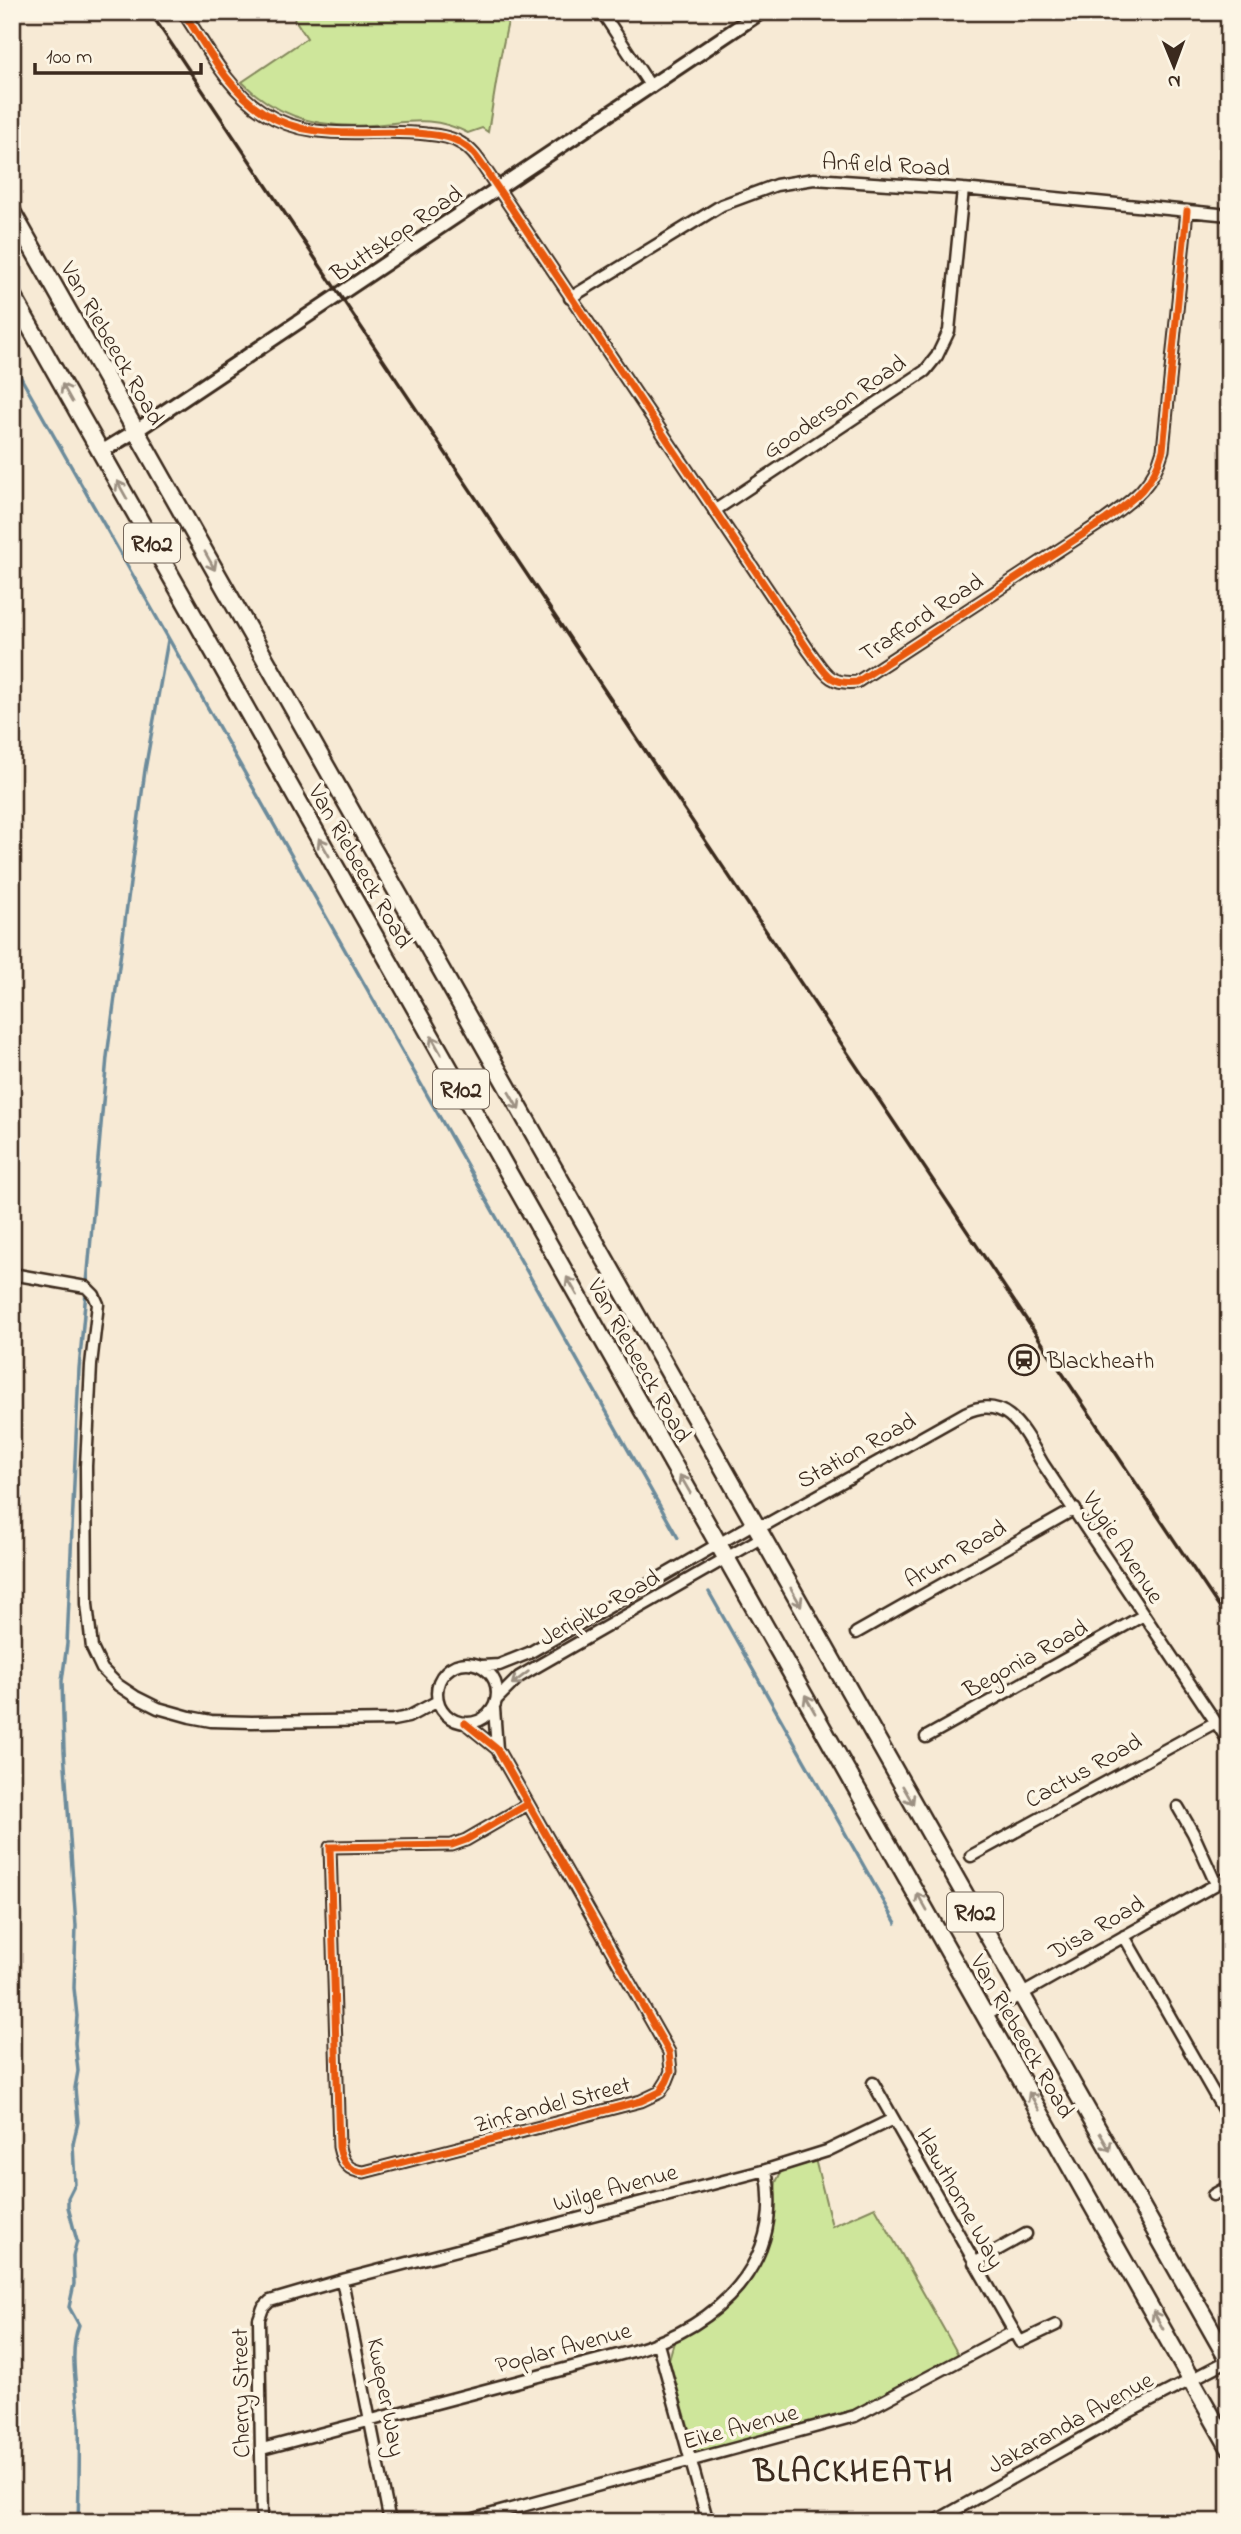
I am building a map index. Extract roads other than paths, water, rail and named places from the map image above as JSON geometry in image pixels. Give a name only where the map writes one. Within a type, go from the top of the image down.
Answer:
[{"type":"main road","name":"Van Riebeeck Road","points":[[12,212],[761,1529],[1228,2360]]},
{"type":"main road","name":"Van Riebeeck Road","points":[[12,295],[1229,2447]]},
{"type":"street","name":"Trafford Road","points":[[183,12],[234,88],[264,113],[285,124],[319,133],[418,133],[449,138],[471,150],[831,680],[846,683],[857,682],[1105,520],[1138,496],[1147,485],[1163,450],[1187,211]]},
{"type":"street","points":[[602,12],[651,86]]},
{"type":"street","name":"Buttskop Road","points":[[101,452],[761,12]]},
{"type":"street","name":"Anfield Road","points":[[570,298],[722,205],[776,185],[814,179],[1229,215]]},
{"type":"street","name":"Gooderson Road","points":[[714,511],[925,371],[937,356],[949,331],[963,190]]},
{"type":"street","points":[[12,1274],[86,1287],[94,1294],[98,1304],[86,1466],[87,1591],[88,1630],[92,1648],[102,1669],[118,1685],[158,1708],[211,1721],[393,1720],[408,1717],[438,1701]]},
{"type":"street","name":"Vygie Avenue","points":[[965,1413],[987,1408],[1002,1410],[1013,1418],[1229,1742]]},
{"type":"street","name":"Station Road","points":[[761,1529],[965,1413]]},
{"type":"street","name":"Arum Road","points":[[856,1633],[1075,1510]]},
{"type":"street","name":"Jeripiko Road","points":[[482,1666],[499,1665],[529,1653],[719,1543],[761,1529]]},
{"type":"street","name":"Jeripiko Road","points":[[495,1703],[529,1671],[728,1558],[761,1529]]},
{"type":"street","name":"Begonia Road","points":[[926,1737],[1144,1615]]},
{"type":"street","points":[[464,1663],[482,1666],[495,1680],[495,1703],[482,1719],[465,1723],[448,1716],[438,1701],[438,1685],[450,1668],[464,1663]]},
{"type":"street","name":"Zinfandel Street","points":[[495,1703],[497,1749]]},
{"type":"street","name":"Cactus Road","points":[[971,1856],[1216,1721]]},
{"type":"street","name":"Zinfandel Street","points":[[465,1723],[497,1749],[669,2052],[671,2071],[660,2092],[642,2101],[364,2172],[350,2170],[341,2158],[339,2147],[330,1847],[452,1845],[466,1840],[528,1804]]},
{"type":"street","points":[[1178,1807],[1216,1884]]},
{"type":"street","name":"Disa Road","points":[[985,2015],[1229,1877]]},
{"type":"street","points":[[1124,1936],[1229,2120]]},
{"type":"street","name":"Hawthorne Way","points":[[873,2083],[1013,2332]]},
{"type":"street","name":"Wilge Avenue","points":[[342,2280],[766,2169],[827,2151],[893,2119]]},
{"type":"street","name":"Poplar Avenue","points":[[262,2449],[658,2344],[709,2315],[737,2291],[748,2274],[757,2256],[768,2218],[770,2189],[766,2169]]},
{"type":"street","points":[[1213,2195],[1229,2186]]},
{"type":"street","points":[[974,2263],[1026,2234]]},
{"type":"street","name":"Kweper Way","points":[[342,2280],[390,2522]]},
{"type":"street","name":"Cherry Street","points":[[261,2522],[260,2313],[270,2301],[342,2280]]},
{"type":"street","points":[[1013,2332],[1020,2343],[1056,2325]]},
{"type":"street","name":"Eike Avenue","points":[[463,2522],[862,2413],[1013,2332]]},
{"type":"street","points":[[658,2344],[708,2522]]},
{"type":"street","name":"Jakaranda Avenue","points":[[934,2522],[1129,2412],[1228,2360]]},
{"type":"waterway","points":[[12,362],[678,1538]]},
{"type":"waterway","points":[[87,1283],[107,1057],[145,770],[168,640]]},
{"type":"waterway","points":[[78,2522],[79,2423],[74,2348],[79,2325],[69,2307],[74,2284],[73,2256],[77,2241],[68,2207],[68,2198],[75,2184],[73,2144],[78,2122],[75,2088],[78,2071],[74,1988],[76,1926],[62,1681],[67,1644],[79,1369],[86,1292]]},
{"type":"waterway","points":[[709,1592],[896,1923]]},
{"type":"railway","points":[[150,12],[1229,1622]]},
{"type":"place","name":"Blackheath","points":[[1024,1360]]},
{"type":"district","name":"BLACKHEATH","points":[[854,2470]]}]
